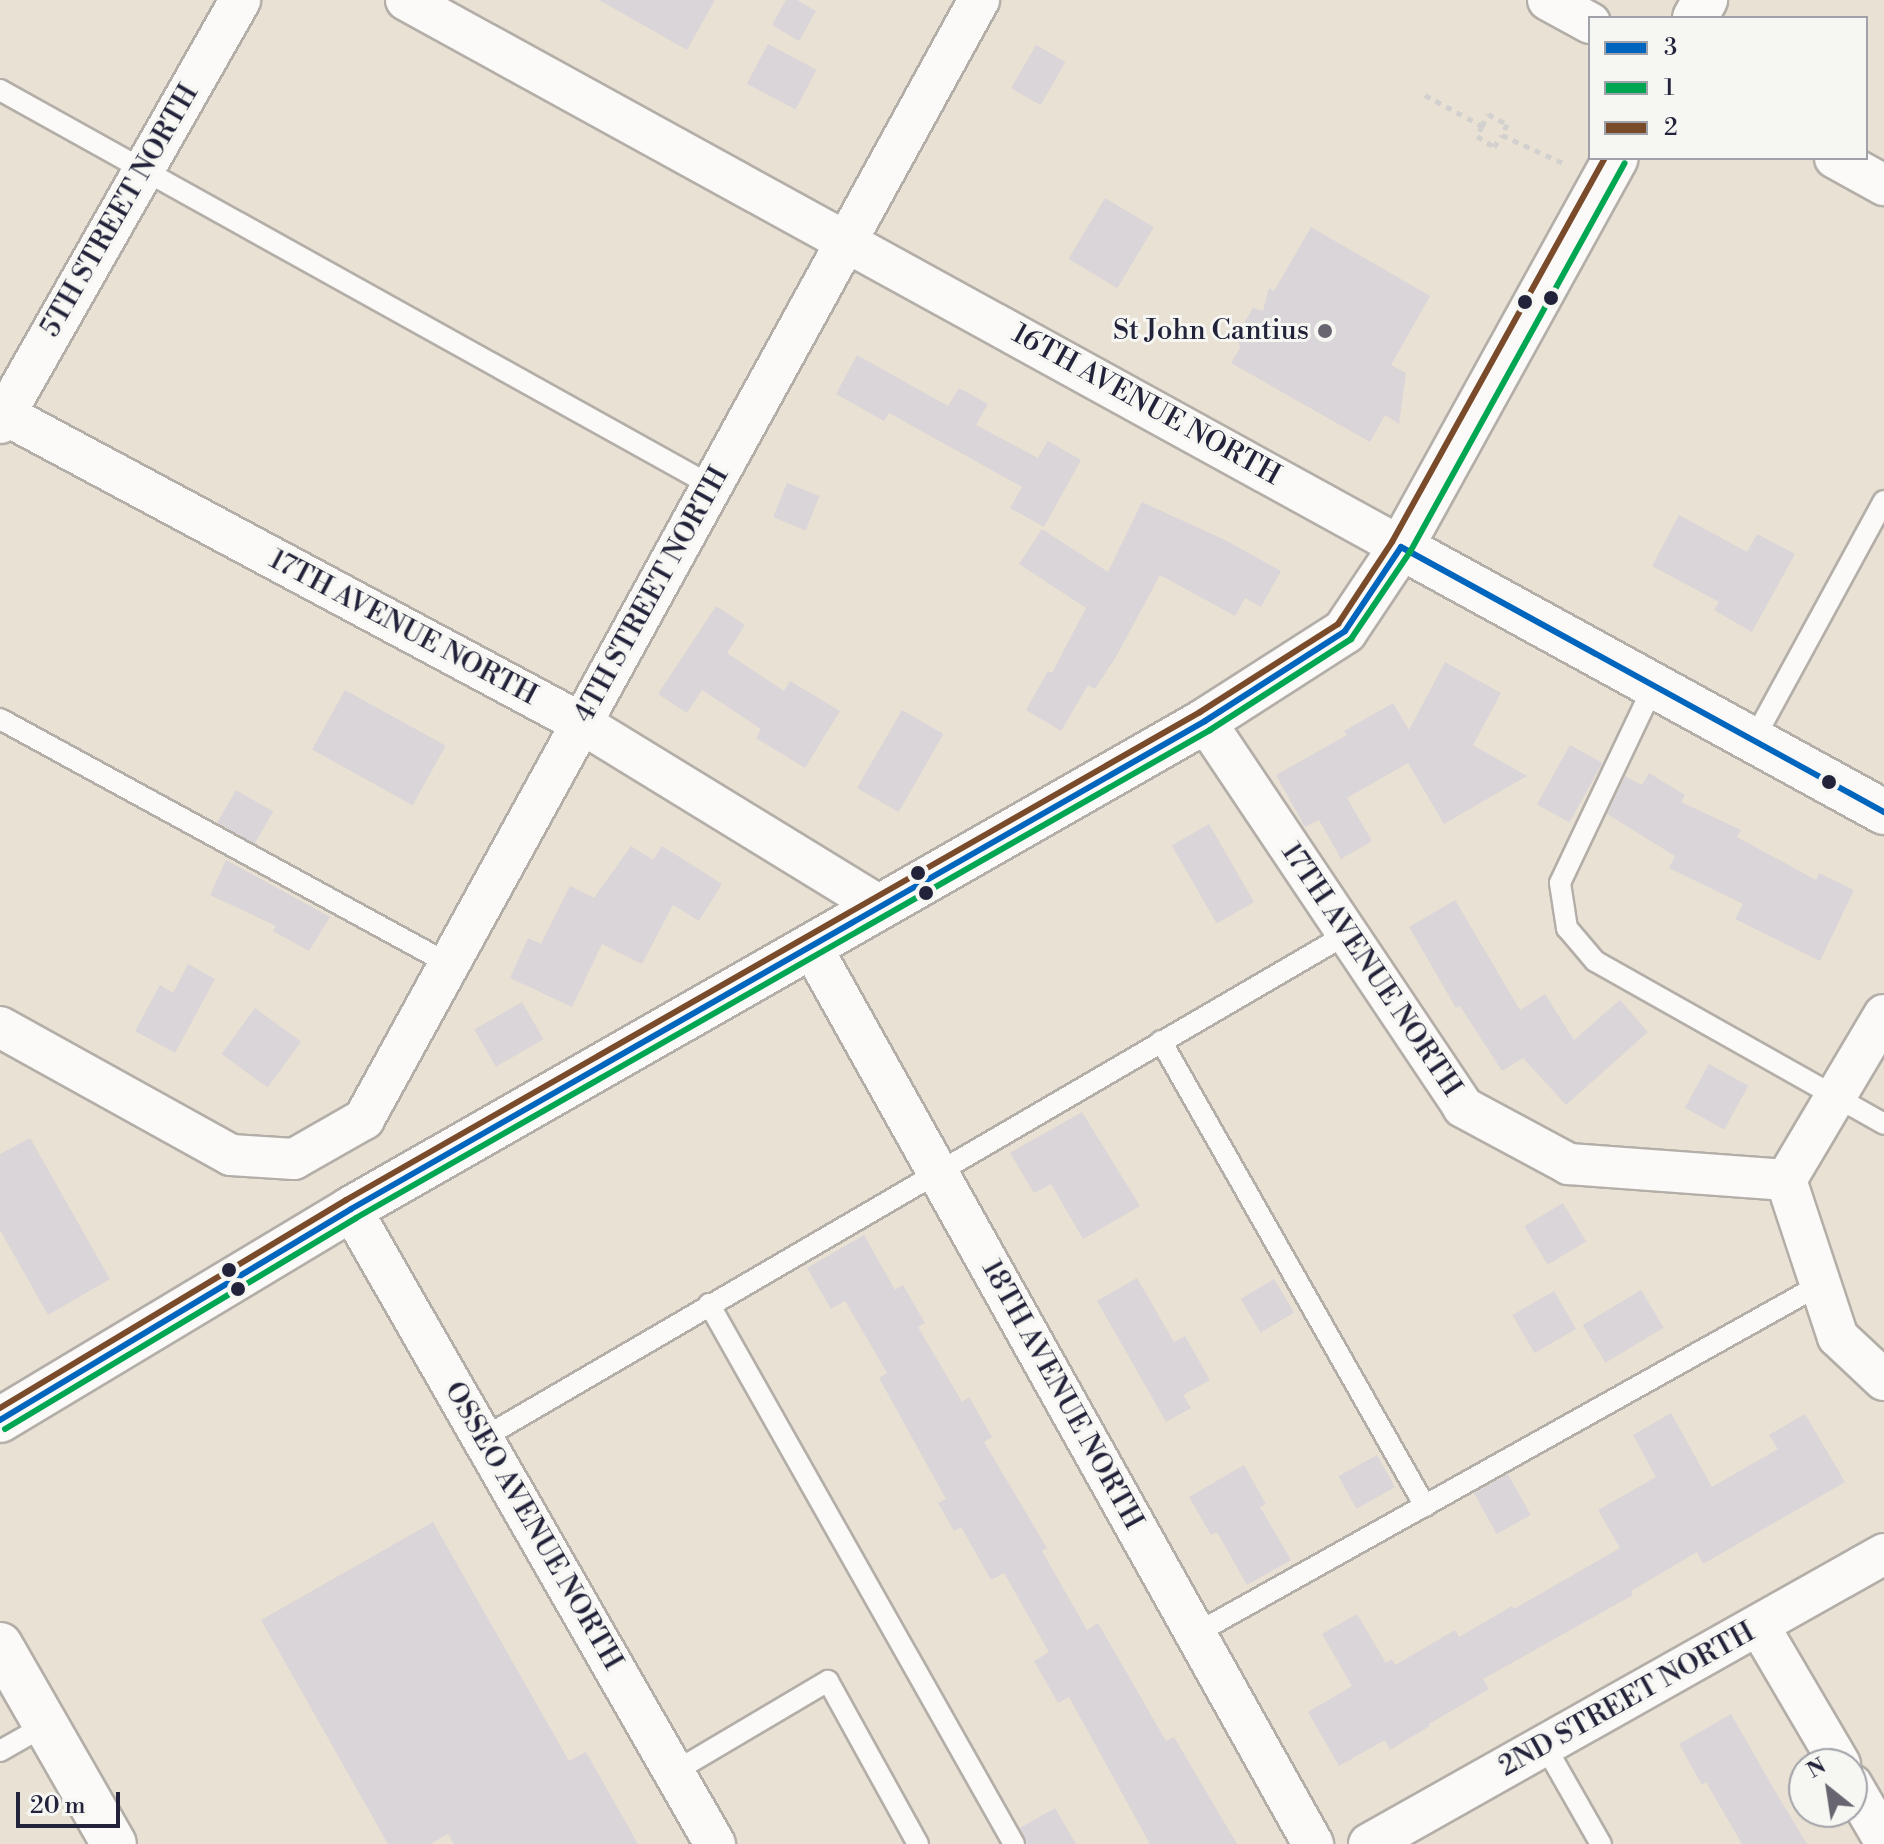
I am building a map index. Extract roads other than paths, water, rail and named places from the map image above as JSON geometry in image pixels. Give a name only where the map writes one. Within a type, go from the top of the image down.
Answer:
[{"type":"street","name":"5TH STREET NORTH","points":[[1,416],[240,0]]},
{"type":"street","name":"16TH AVENUE NORTH","points":[[406,0],[1884,812]]},
{"type":"street","points":[[1548,0],[1588,22]]},
{"type":"street","name":"4TH STREET NORTH","points":[[0,1027],[231,1155],[294,1159],[364,1119],[975,1]]},
{"type":"street","points":[[0,1420],[351,1209],[1205,721],[1345,631],[1401,547],[1615,160]]},
{"type":"street","points":[[1839,160],[1884,185]]},
{"type":"street","name":"17TH AVENUE NORTH","points":[[1,416],[581,723],[881,907]]},
{"type":"street","name":"17TH AVENUE NORTH","points":[[1205,721],[1463,1107],[1569,1164],[1786,1180]]},
{"type":"street","name":"18TH AVENUE NORTH","points":[[811,946],[1313,1844]]},
{"type":"street","points":[[1884,1015],[1837,1099],[1786,1180],[1823,1283],[1838,1337],[1884,1380]]},
{"type":"street","name":"OSSEO AVENUE NORTH","points":[[351,1209],[715,1844]]},
{"type":"street","name":"2ND STREET NORTH","points":[[1369,1844],[1884,1554]]},
{"type":"street","points":[[1759,1626],[1831,1748]]},
{"type":"street","points":[[0,1645],[28,1703],[114,1844]]},
{"type":"street","points":[[1868,1812],[1884,1840]]},
{"type":"lane","points":[[0,90],[712,486]]},
{"type":"lane","points":[[1754,739],[1884,501]]},
{"type":"lane","points":[[1654,685],[1560,883],[1567,928],[1595,961],[1884,1124]]},
{"type":"lane","points":[[0,719],[449,964]]},
{"type":"lane","points":[[483,1438],[1347,934]]},
{"type":"lane","points":[[1161,1041],[1425,1506]]},
{"type":"lane","points":[[1195,1634],[1823,1283]]},
{"type":"lane","points":[[709,1304],[1014,1844]]},
{"type":"lane","points":[[674,1772],[828,1681],[918,1844]]},
{"type":"lane","points":[[0,1751],[28,1703]]},
{"type":"lane","points":[[1545,1746],[1601,1844]]},
{"type":"place","name":"St John Cantius","points":[[1325,331]]}]
